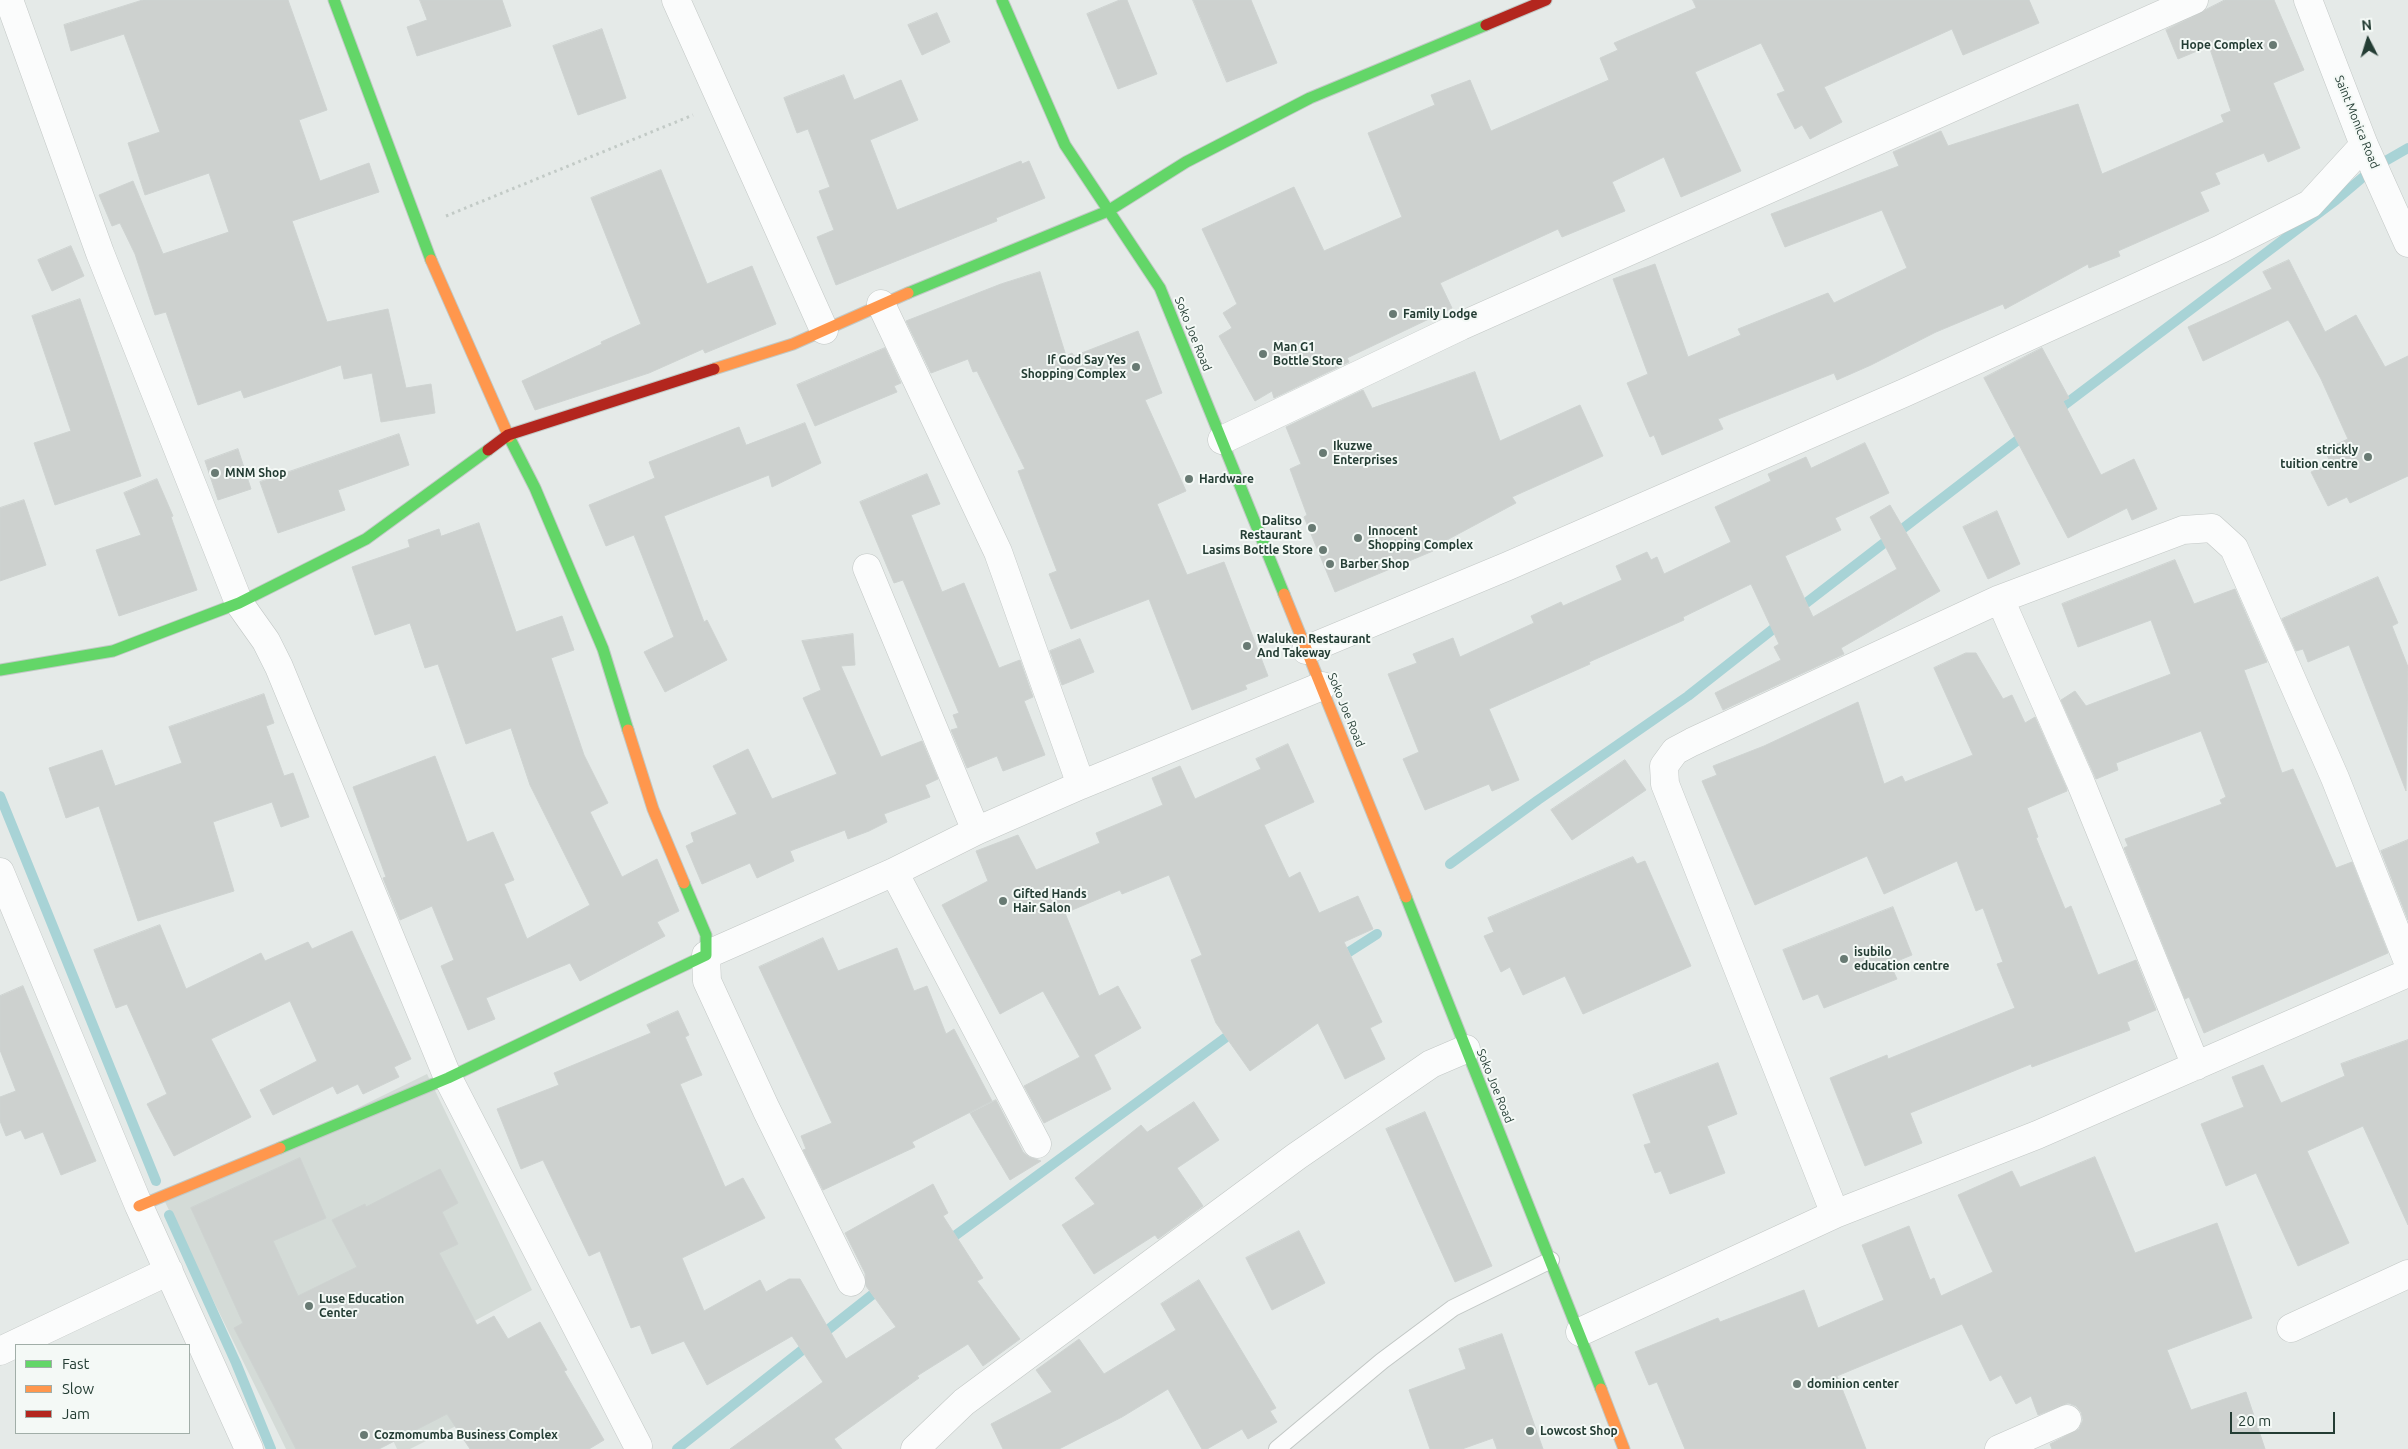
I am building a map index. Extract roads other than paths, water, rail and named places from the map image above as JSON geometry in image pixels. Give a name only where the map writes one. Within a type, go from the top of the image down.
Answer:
[{"type":"street","points":[[9,0],[100,253],[238,603],[266,641],[279,667],[448,1078],[638,1446]]},
{"type":"street","points":[[334,0],[418,228],[508,435],[535,488],[602,649],[653,809],[706,936],[707,981],[766,1109],[851,1282]]},
{"type":"street","points":[[676,0],[824,330]]},
{"type":"street","name":"Soko Joe Road","points":[[1002,0],[1065,145],[1108,211],[1138,252],[1160,288],[1322,686],[1580,1332],[1624,1449]]},
{"type":"street","points":[[0,670],[113,651],[238,603],[366,539],[508,435],[793,344],[881,304],[1108,211],[1186,162],[1310,98],[1546,0]]},
{"type":"street","points":[[1222,440],[1478,318],[2194,0]]},
{"type":"street","name":"Saint Monica Road","points":[[2308,0],[2364,145],[2408,243]]},
{"type":"street","points":[[1306,650],[1508,566],[1904,393],[2221,249],[2310,204],[2364,145]]},
{"type":"street","points":[[881,304],[998,552],[1081,785]]},
{"type":"street","points":[[1835,1214],[1665,784],[1664,766],[1675,752],[1692,742],[2000,599],[2183,530],[2212,528],[2234,548],[2336,778],[2408,962]]},
{"type":"street","points":[[866,568],[976,831]]},
{"type":"street","points":[[2000,599],[2080,781],[2196,1066]]},
{"type":"street","points":[[139,1206],[448,1078],[706,955],[894,872],[976,831],[1081,785],[1322,686]]},
{"type":"street","points":[[0,872],[139,1206],[249,1449]]},
{"type":"street","points":[[894,872],[1038,1144]]},
{"type":"street","points":[[1580,1332],[1835,1214],[2037,1135],[2408,973]]},
{"type":"street","points":[[915,1449],[964,1402],[1297,1156],[1431,1064],[1466,1049]]},
{"type":"street","points":[[0,1351],[169,1271]]},
{"type":"street","points":[[2291,1328],[2408,1274]]},
{"type":"street","points":[[1999,1449],[2067,1418]]},
{"type":"lane","points":[[1277,1449],[1382,1361],[1453,1308],[1551,1260]]},
{"type":"waterway","points":[[2055,412],[2336,200],[2375,167],[2408,148]]},
{"type":"waterway","points":[[1797,610],[2027,433]]},
{"type":"waterway","points":[[1450,864],[1538,800],[1688,696],[1782,622]]},
{"type":"waterway","points":[[0,796],[156,1181]]},
{"type":"waterway","points":[[1338,959],[1377,934]]},
{"type":"waterway","points":[[945,1243],[1236,1030]]},
{"type":"waterway","points":[[169,1215],[236,1363],[271,1449]]},
{"type":"waterway","points":[[677,1449],[882,1287]]},
{"type":"place","name":"Hope Complex","points":[[2273,45]]},
{"type":"place","name":"Family Lodge","points":[[1393,314]]},
{"type":"place","name":"Man G1 Bottle Store","points":[[1263,354]]},
{"type":"place","name":"If God Say Yes Shopping Complex","points":[[1136,367]]},
{"type":"place","name":"Ikuzwe Enterprises","points":[[1323,453]]},
{"type":"place","name":"strickly tuition centre","points":[[2368,457]]},
{"type":"place","name":"MNM Shop","points":[[215,473]]},
{"type":"place","name":"Hardware","points":[[1189,479]]},
{"type":"place","name":"Dalitso Restaurant","points":[[1312,528]]},
{"type":"place","name":"Innocent Shopping Complex","points":[[1358,538]]},
{"type":"place","name":"Lasims Bottle Store","points":[[1323,550]]},
{"type":"place","name":"Barber Shop","points":[[1330,564]]},
{"type":"place","name":"Waluken Restaurant And Takeway","points":[[1247,646]]},
{"type":"place","name":"Gifted Hands Hair Salon","points":[[1003,901]]},
{"type":"place","name":"isubilo education centre","points":[[1844,959]]},
{"type":"place","name":"Luse Education Center","points":[[309,1306]]},
{"type":"place","name":"dominion center","points":[[1797,1384]]},
{"type":"place","name":"Lowcost Shop","points":[[1530,1431]]},
{"type":"place","name":"Cozmomumba Business Complex","points":[[364,1435]]}]
